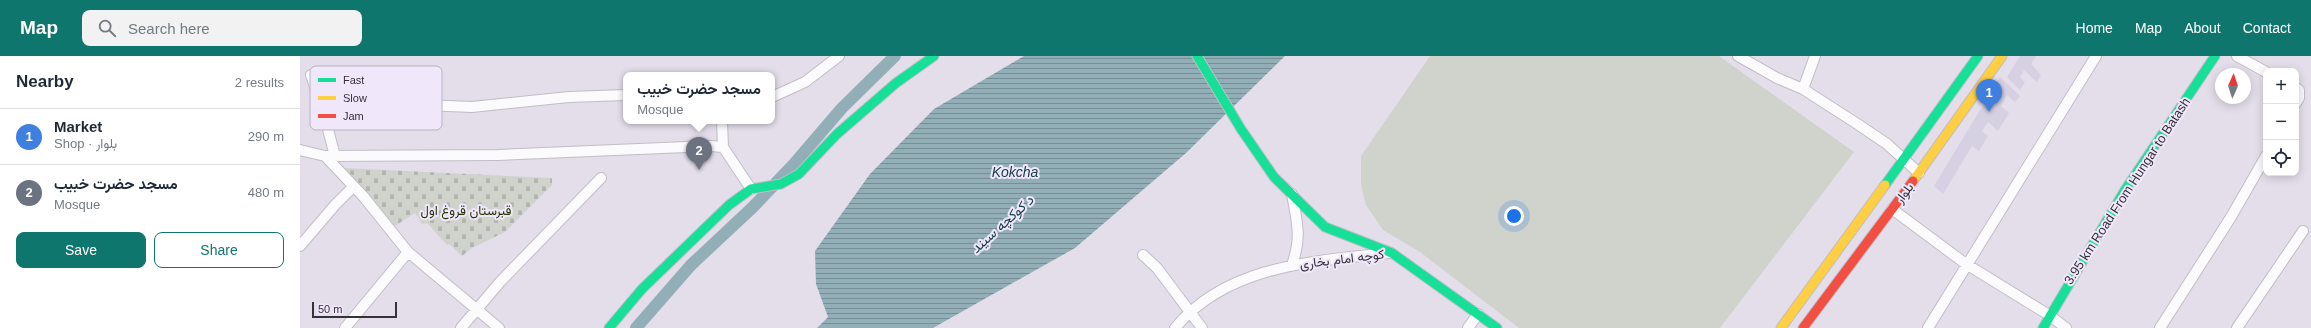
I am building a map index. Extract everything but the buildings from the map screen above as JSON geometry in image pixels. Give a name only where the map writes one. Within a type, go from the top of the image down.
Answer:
[{"type":"street","points":[[775,96],[805,82],[839,56]]},
{"type":"street","points":[[609,328],[642,289],[729,205],[751,189],[781,184],[799,174],[849,123],[896,82],[934,56]]},
{"type":"street","points":[[1197,56],[1241,129],[1274,177],[1325,227],[1392,253],[1497,328]]},
{"type":"street","points":[[1738,56],[1777,78],[1803,89],[1887,144],[1919,173]]},
{"type":"street","points":[[1803,89],[1814,56]]},
{"type":"street","name":"بلوار","points":[[1781,328],[1978,56]]},
{"type":"street","name":"بلوار","points":[[1803,328],[1839,282],[1919,173],[2002,56]]},
{"type":"street","points":[[1928,328],[1966,264],[2096,56]]},
{"type":"street","name":"3.95 km Road From Hungar to Batash","points":[[2043,328],[2049,315],[2125,190],[2215,56]]},
{"type":"street","points":[[2238,56],[2263,70]]},
{"type":"street","points":[[442,106],[472,107],[569,97],[623,95]]},
{"type":"street","points":[[722,124],[723,147],[751,189]]},
{"type":"street","points":[[326,130],[330,156],[408,252],[499,328]]},
{"type":"street","points":[[300,150],[330,156],[498,155],[710,146],[723,147]]},
{"type":"street","points":[[2160,328],[2231,217],[2263,161]]},
{"type":"street","points":[[461,328],[500,282],[601,178]]},
{"type":"street","points":[[300,246],[353,186]]},
{"type":"street","name":"کوچه امام بخاری","points":[[1292,194],[1299,230],[1298,245],[1292,265]]},
{"type":"street","points":[[1892,209],[1966,264],[2049,315],[2066,328]]},
{"type":"street","points":[[2238,328],[2303,231]]},
{"type":"street","points":[[345,328],[408,252]]},
{"type":"street","name":"کوچه امام بخاری","points":[[1175,328],[1190,311],[1224,290],[1266,271],[1292,265],[1392,253]]},
{"type":"street","points":[[1143,255],[1157,268],[1202,328]]},
{"type":"street","points":[[1468,328],[1478,314]]},
{"type":"shaded area","points":[[2020,56],[2036,56],[2031,64],[2041,75],[2037,82],[2024,70],[2020,77],[2025,82],[2020,90],[2007,77]]},
{"type":"shaded area","points":[[2000,77],[2020,96],[2015,102],[2007,95],[2001,106],[2009,113],[1998,131],[1988,122],[1982,131],[1988,136],[1979,151],[1972,146],[1943,194],[1934,186]]},
{"type":"green space","points":[[1430,56],[1719,56],[1854,152],[1720,328],[1519,328],[1420,252],[1383,230],[1366,205],[1361,185],[1361,156]]},
{"type":"green space","name":"قبرستان قروغ اول","points":[[344,168],[552,178],[552,185],[505,232],[472,248],[462,256],[449,244],[447,245],[427,223],[422,224],[415,213],[395,226]]},
{"type":"water","name":"Kokcha","points":[[1024,56],[1285,56],[1186,153],[1075,248],[933,328],[817,328],[828,317],[816,284],[815,251],[870,174],[934,109]]},
{"type":"waterway","points":[[636,328],[691,265],[753,207],[794,164],[842,108],[895,56]]},
{"type":"traffic: fast","points":[[609,328],[642,289],[729,205],[751,189],[781,184],[799,174],[837,134],[896,83],[934,56]]},
{"type":"traffic: fast","points":[[1197,56],[1241,129],[1274,177],[1325,227],[1392,253],[1497,328]]},
{"type":"traffic: fast","points":[[1885,185],[1978,56]]},
{"type":"traffic: fast","points":[[2043,328],[2125,190],[2215,56]]},
{"type":"traffic: slow","points":[[1913,181],[2002,56]]},
{"type":"traffic: slow","points":[[1781,328],[1885,185]]},
{"type":"traffic: jam","points":[[1803,328],[1913,181]]},
{"type":"place","name":"Market","points":[[1989,112]]},
{"type":"place","name":"مسجد حضرت خبیب","points":[[699,170]]},
{"type":"water label","name":"د کوکچه سیند","points":[[1002,224]]}]
